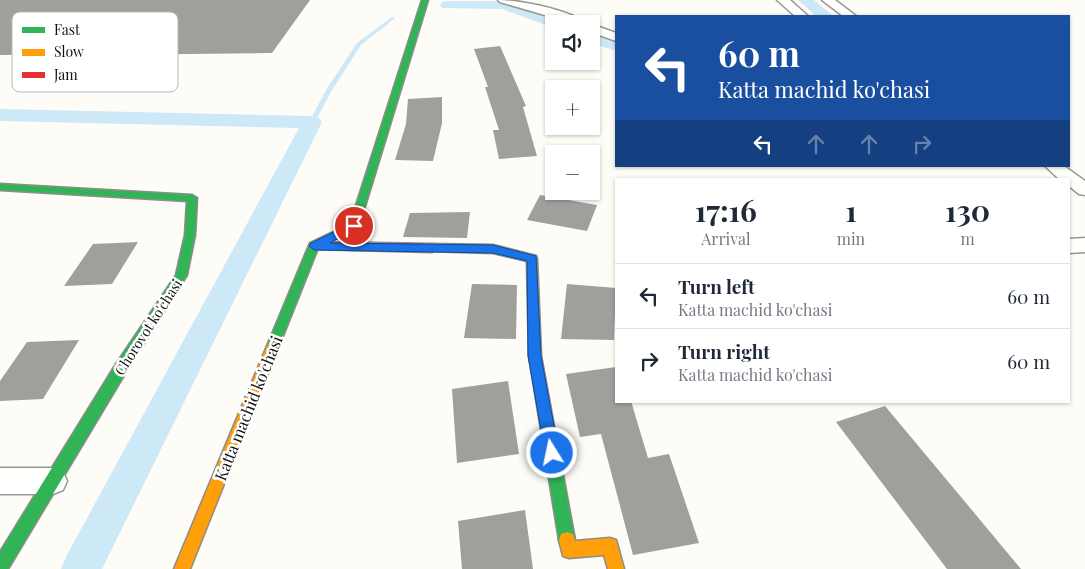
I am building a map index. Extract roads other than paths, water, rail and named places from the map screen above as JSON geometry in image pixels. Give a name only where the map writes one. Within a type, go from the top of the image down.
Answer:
[{"type":"street","points":[[314,246],[354,226],[425,0]]},
{"type":"street","points":[[504,0],[557,15]]},
{"type":"street","points":[[783,0],[801,15]]},
{"type":"street","points":[[828,0],[849,15]]},
{"type":"street","points":[[600,31],[615,37]]},
{"type":"street","points":[[1054,167],[1069,178]]},
{"type":"street","points":[[1070,179],[1085,190]]},
{"type":"street","name":"Chorovot ko'chasi","points":[[0,187],[192,198],[190,235],[181,275],[121,368],[0,567]]},
{"type":"street","points":[[1070,246],[1085,245]]},
{"type":"street","points":[[314,246],[493,249],[532,259],[534,356],[569,550],[610,546],[616,569]]},
{"type":"street","name":"Katta machid ko'chasi","points":[[182,569],[314,246]]},
{"type":"street","points":[[0,481],[52,481]]},
{"type":"waterway","points":[[805,0],[824,15]]},
{"type":"waterway","points":[[447,5],[504,5],[545,20]]},
{"type":"waterway","points":[[312,122],[329,90],[359,44],[393,18]]},
{"type":"waterway","points":[[600,40],[615,46]]},
{"type":"waterway","points":[[0,115],[312,122],[81,569]]}]
